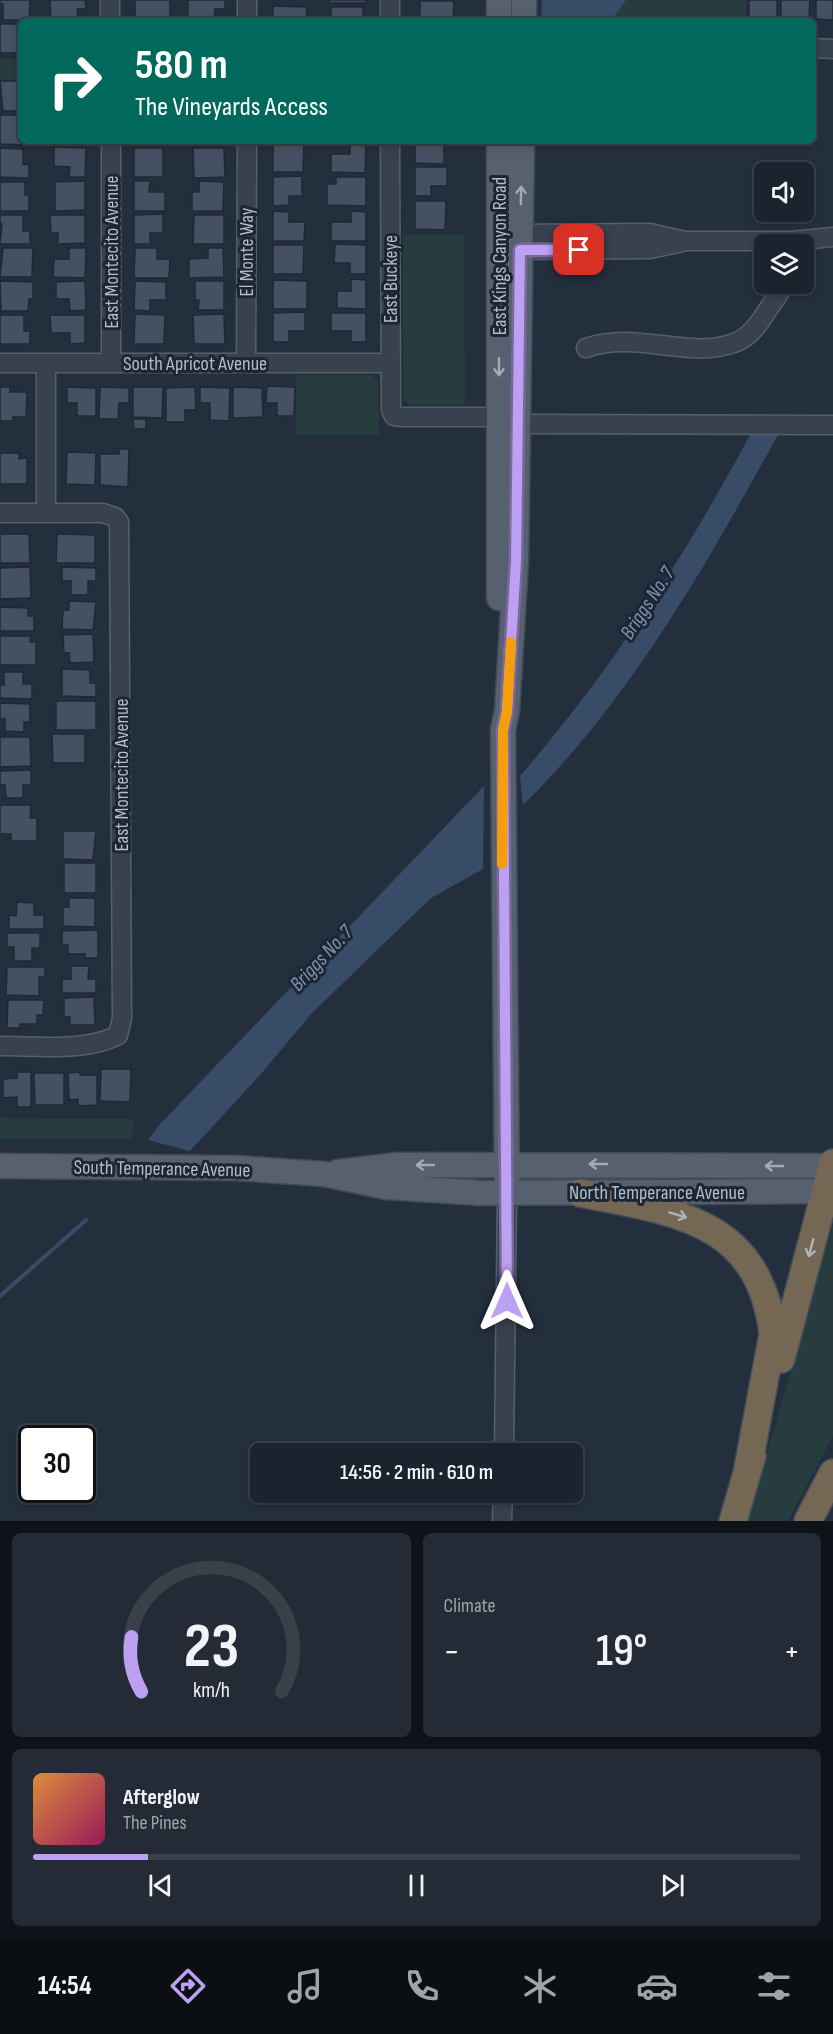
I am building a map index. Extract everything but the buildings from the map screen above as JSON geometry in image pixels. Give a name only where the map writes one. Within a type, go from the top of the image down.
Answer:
[{"type":"highway","points":[[733,1521],[785,1346],[831,1176]]},
{"type":"highway","points":[[580,1193],[643,1205],[694,1220],[723,1236],[751,1269],[765,1296],[773,1334],[747,1473]]},
{"type":"highway","points":[[808,1521],[833,1473]]},
{"type":"main road","points":[[499,0],[499,18]]},
{"type":"main road","points":[[524,0],[524,18]]},
{"type":"main road","name":"East Kings Canyon Road","points":[[499,144],[509,242],[508,421],[499,711],[503,730],[507,1193]]},
{"type":"main road","name":"East Kings Canyon Road","points":[[509,242],[522,144]]},
{"type":"main road","name":"East Kings Canyon Road","points":[[503,730],[507,711],[517,534],[508,492],[508,421]]},
{"type":"main road","name":"North Temperance Avenue","points":[[483,1164],[831,1176]]},
{"type":"main road","name":"South Temperance Avenue","points":[[324,1174],[398,1165],[483,1164]]},
{"type":"main road","name":"South Temperance Avenue","points":[[0,1166],[215,1167],[324,1174],[386,1187],[481,1193]]},
{"type":"main road","name":"North Temperance Avenue","points":[[481,1193],[580,1193],[831,1176]]},
{"type":"street","points":[[110,0],[110,18]]},
{"type":"street","points":[[247,0],[247,18]]},
{"type":"street","points":[[390,0],[390,18]]},
{"type":"street","points":[[816,48],[833,48]]},
{"type":"street","name":"East Montecito Avenue","points":[[111,144],[111,363]]},
{"type":"street","name":"El Monte Way","points":[[246,363],[247,144]]},
{"type":"street","name":"East Buckeye","points":[[390,144],[391,410],[394,416],[508,421]]},
{"type":"street","points":[[814,239],[833,237]]},
{"type":"street","points":[[509,242],[650,249],[687,241],[754,242]]},
{"type":"street","points":[[586,348],[607,342],[627,341],[706,348],[735,343],[759,323],[778,294]]},
{"type":"street","name":"South Apricot Avenue","points":[[0,363],[390,363]]},
{"type":"street","points":[[0,513],[46,513],[46,363]]},
{"type":"street","points":[[508,421],[833,425]]},
{"type":"street","name":"East Montecito Avenue","points":[[0,1046],[81,1045],[105,1042],[118,1035],[122,1018],[121,529],[115,517],[103,513],[46,513]]},
{"type":"street","name":"East Kings Canyon Road","points":[[504,1443],[507,1193]]},
{"type":"street","points":[[502,1521],[503,1503]]},
{"type":"green space","points":[[626,0],[746,0],[746,18],[613,18]]},
{"type":"green space","points":[[0,59],[18,59],[18,83],[0,83]]},
{"type":"green space","points":[[403,235],[464,235],[465,405],[410,405],[403,398]]},
{"type":"green space","points":[[296,375],[371,375],[378,381],[379,435],[296,435]]},
{"type":"green space","points":[[0,1118],[133,1119],[132,1138],[0,1139]]},
{"type":"green space","points":[[833,1224],[833,1436],[788,1521],[748,1521]]},
{"type":"water","points":[[542,0],[626,0],[613,18],[541,18]]},
{"type":"water","points":[[751,433],[779,433],[694,581],[632,676],[598,721],[523,805],[520,776],[585,695],[645,611],[700,524]]},
{"type":"water","points":[[484,786],[483,869],[431,898],[312,1013],[260,1075],[190,1151],[148,1140],[161,1123]]},
{"type":"waterway","name":"Briggs No. 7","points":[[0,1296],[86,1220]]},
{"type":"slow traffic","points":[[502,864],[503,730],[507,711],[511,642]]},
{"type":"route","points":[[507,1301],[502,791],[503,730],[507,711],[516,561],[520,250],[579,250]]}]
